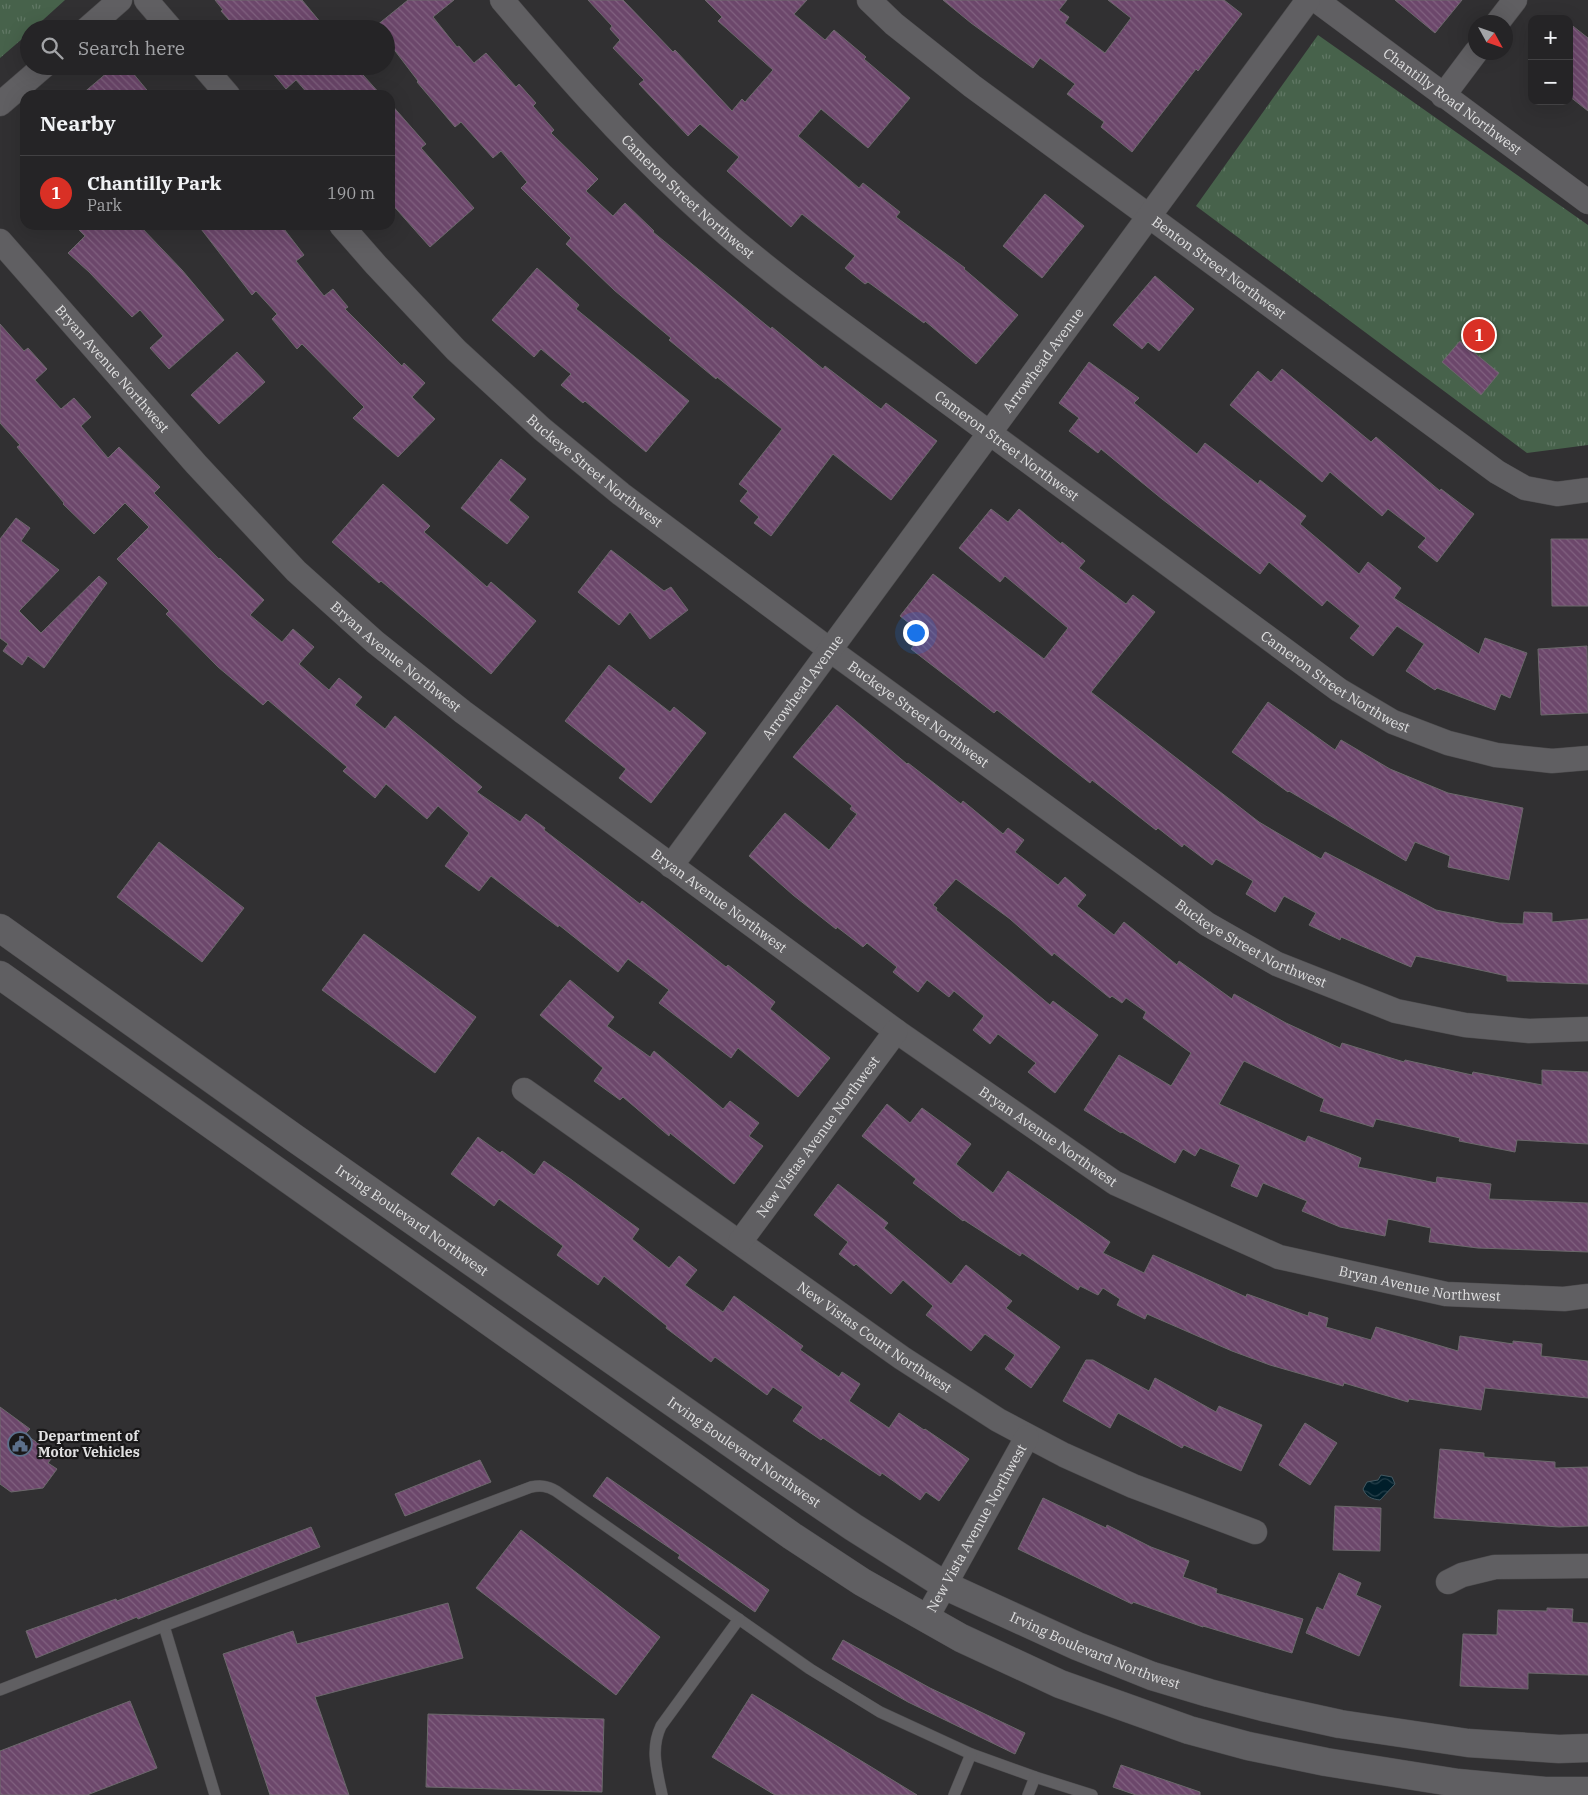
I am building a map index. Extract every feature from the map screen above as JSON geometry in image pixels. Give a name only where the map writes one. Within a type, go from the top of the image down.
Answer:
[{"type":"street","points":[[97,20],[120,0]]},
{"type":"street","points":[[146,0],[163,20]]},
{"type":"street","name":"Cameron Street Northwest","points":[[502,0],[591,104],[637,151],[726,234],[781,279],[1340,690],[1394,722],[1448,743],[1496,755],[1552,761],[1588,758]]},
{"type":"street","name":"Benton Street Northwest","points":[[869,0],[894,24],[972,86],[1497,472],[1525,488],[1557,494],[1588,490]]},
{"type":"street","name":"Arrowhead Avenue","points":[[672,866],[1308,0]]},
{"type":"street","name":"Chantilly Road Northwest","points":[[1316,0],[1588,202]]},
{"type":"street","points":[[1503,15],[1515,0]]},
{"type":"street","points":[[1443,96],[1470,60]]},
{"type":"street","points":[[0,104],[34,75]]},
{"type":"street","points":[[211,75],[224,90]]},
{"type":"street","name":"Buckeye Street Northwest","points":[[345,230],[456,350],[542,429],[621,494],[830,650],[1207,924],[1277,964],[1396,1012],[1465,1025],[1529,1031],[1588,1029]]},
{"type":"street","name":"Bryan Avenue Northwest","points":[[0,241],[190,457],[296,571],[375,642],[463,712],[896,1031],[1115,1183],[1279,1257],[1446,1294],[1564,1299],[1588,1296]]},
{"type":"street","name":"Irving Boulevard Northwest","points":[[0,928],[293,1137],[852,1527],[946,1586],[1076,1646],[1152,1676],[1209,1694],[1263,1708],[1340,1724],[1468,1743],[1559,1749],[1588,1748]]},
{"type":"street","points":[[0,974],[792,1536],[862,1582],[961,1638],[1060,1684],[1189,1730],[1248,1746],[1326,1762],[1458,1783],[1545,1791],[1588,1791]]},
{"type":"street","name":"New Vistas Avenue Northwest","points":[[740,1242],[896,1031]]},
{"type":"street","name":"New Vistas Court Northwest","points":[[524,1090],[902,1358],[967,1401],[1027,1437],[1132,1486],[1255,1532]]},
{"type":"street","name":"New Vista Avenue Northwest","points":[[926,1619],[1027,1437]]},
{"type":"street","points":[[1448,1582],[1495,1566],[1588,1566]]},
{"type":"lane","points":[[0,1690],[164,1626],[539,1485],[548,1486],[556,1491],[810,1669],[880,1712],[971,1754],[1092,1795]]},
{"type":"lane","points":[[662,1795],[654,1747],[656,1736],[661,1726],[739,1619]]},
{"type":"lane","points":[[164,1626],[215,1795]]},
{"type":"lane","points":[[954,1795],[971,1754]]},
{"type":"lane","points":[[1028,1795],[1035,1777]]},
{"type":"green space","points":[[0,0],[65,0],[43,20],[20,20],[20,41],[0,58]]},
{"type":"green space","points":[[1318,35],[1588,225],[1588,445],[1527,453],[1196,206]]},
{"type":"water","points":[[1381,1475],[1392,1477],[1395,1484],[1380,1500],[1370,1497],[1363,1489],[1367,1482],[1378,1480]]},
{"type":"building","points":[[215,0],[302,0],[319,20],[229,20],[221,11],[223,10]]},
{"type":"building","points":[[408,0],[454,0],[433,17],[457,47],[459,46],[474,63],[486,53],[516,87],[519,84],[536,103],[533,106],[554,130],[551,133],[598,179],[586,191],[613,216],[625,203],[653,232],[823,369],[825,366],[881,409],[886,403],[937,441],[891,500],[833,454],[771,536],[754,523],[759,517],[740,501],[748,491],[739,484],[782,429],[717,377],[716,379],[669,340],[671,338],[614,290],[566,244],[571,238],[521,188],[527,182],[501,151],[493,158],[461,122],[455,127],[417,82],[395,51],[395,20],[383,20]]},
{"type":"building","points":[[588,0],[623,0],[673,52],[675,50],[732,111],[742,99],[745,102],[773,70],[718,21],[722,17],[705,0],[807,0],[794,14],[825,40],[834,30],[866,57],[864,59],[910,98],[868,148],[821,109],[798,136],[859,188],[863,183],[900,212],[896,217],[965,268],[1018,315],[976,364],[925,321],[924,323],[868,282],[865,284],[845,268],[855,256],[802,214],[791,227],[727,171],[739,157],[700,124],[688,136],[639,84],[644,80],[613,48],[620,40],[610,29],[612,26]]},
{"type":"building","points":[[943,0],[1067,0],[1059,10],[1069,17],[1065,23],[1105,53],[1131,18],[1108,0],[1224,0],[1242,14],[1198,71],[1196,69],[1132,152],[1101,127],[1104,122],[1067,94],[1075,84],[1040,58],[1033,68]]},
{"type":"building","points":[[1395,0],[1462,0],[1435,33]]},
{"type":"building","points":[[1573,26],[1588,38],[1588,111],[1573,99]]},
{"type":"building","points":[[104,75],[134,75],[147,90],[87,90]]},
{"type":"building","points":[[274,75],[363,75],[377,90],[305,90],[296,80],[286,89]]},
{"type":"building","points":[[395,109],[426,144],[421,148],[474,208],[430,247],[395,208]]},
{"type":"building","points":[[1045,194],[1084,226],[1042,278],[1003,246]]},
{"type":"building","points":[[79,230],[144,230],[182,270],[224,320],[169,369],[150,348],[163,336],[140,310],[132,317],[68,253],[85,236]]},
{"type":"building","points":[[202,230],[285,230],[304,255],[296,261],[324,296],[333,289],[348,307],[345,309],[402,366],[404,363],[425,383],[412,397],[435,419],[398,457],[353,418],[364,407],[302,344],[297,349],[272,319],[277,314],[256,291],[252,295]]},
{"type":"building","points":[[537,268],[579,305],[576,309],[689,401],[646,452],[585,401],[583,403],[561,385],[571,374],[541,349],[534,357],[492,320]]},
{"type":"building","points":[[1155,276],[1194,309],[1159,351],[1148,342],[1142,349],[1113,325]]},
{"type":"building","points":[[0,324],[24,351],[28,348],[47,369],[35,380],[61,409],[74,398],[91,417],[81,426],[108,458],[119,447],[160,487],[154,493],[219,559],[264,600],[250,615],[282,642],[293,629],[314,647],[299,664],[329,690],[339,678],[362,697],[355,705],[385,729],[395,716],[482,787],[477,792],[520,822],[526,814],[640,904],[642,901],[726,967],[728,965],[775,1002],[770,1009],[830,1058],[798,1097],[738,1048],[731,1058],[659,1003],[669,990],[628,959],[618,972],[559,925],[558,927],[491,876],[479,891],[445,866],[469,833],[438,806],[427,819],[386,784],[375,798],[343,771],[347,767],[268,700],[263,705],[218,667],[166,614],[169,611],[117,559],[149,527],[125,503],[94,534],[63,504],[17,447],[20,445],[0,423]]},
{"type":"building","points":[[1460,341],[1499,373],[1481,395],[1442,362]]},
{"type":"building","points":[[237,352],[265,382],[219,424],[191,395]]},
{"type":"building","points":[[1089,362],[1139,398],[1134,403],[1197,454],[1205,443],[1258,484],[1260,480],[1306,516],[1300,524],[1359,574],[1368,562],[1401,588],[1394,598],[1479,654],[1485,638],[1527,653],[1510,698],[1501,694],[1495,710],[1437,688],[1435,690],[1406,671],[1424,644],[1397,626],[1373,656],[1350,638],[1360,626],[1327,600],[1322,606],[1269,562],[1260,574],[1162,499],[1101,449],[1098,453],[1069,431],[1079,418],[1059,403]]},
{"type":"building","points":[[1282,369],[1371,442],[1376,437],[1440,491],[1441,489],[1474,514],[1437,562],[1418,547],[1426,538],[1388,509],[1382,516],[1330,472],[1322,482],[1230,405],[1258,371],[1271,382]]},
{"type":"building","points":[[501,459],[526,479],[509,500],[529,517],[507,544],[461,508]]},
{"type":"building","points":[[383,484],[430,526],[424,532],[487,587],[491,582],[536,621],[491,674],[381,581],[379,583],[332,542]]},
{"type":"building","points":[[991,509],[1008,522],[1019,509],[1085,561],[1079,568],[1126,604],[1133,595],[1155,612],[1091,692],[1259,822],[1321,859],[1325,852],[1436,910],[1499,923],[1523,924],[1524,912],[1552,913],[1552,922],[1588,919],[1588,984],[1507,981],[1507,976],[1416,956],[1411,967],[1341,937],[1340,940],[1309,925],[1316,913],[1284,896],[1275,912],[1246,894],[1253,881],[1216,859],[1212,865],[1184,844],[1182,847],[1158,828],[1156,830],[1092,780],[1090,783],[997,710],[994,713],[911,649],[923,634],[900,616],[933,574],[1044,659],[1068,628],[1005,576],[1000,582],[959,548]]},
{"type":"building","points":[[16,518],[30,528],[21,541],[59,570],[19,611],[41,633],[99,576],[107,583],[44,668],[28,656],[22,665],[3,651],[8,644],[0,638],[0,539]]},
{"type":"building","points":[[1551,539],[1588,539],[1588,606],[1552,606]]},
{"type":"building","points":[[611,550],[664,591],[671,587],[688,610],[650,639],[630,612],[619,625],[578,592]]},
{"type":"building","points":[[1587,646],[1588,713],[1541,715],[1538,649]]},
{"type":"building","points":[[609,665],[670,712],[674,707],[706,733],[651,803],[619,778],[626,769],[565,721]]},
{"type":"building","points":[[1268,702],[1335,750],[1341,740],[1390,769],[1448,793],[1523,808],[1509,880],[1448,867],[1450,856],[1415,842],[1406,861],[1288,792],[1232,752]]},
{"type":"building","points":[[837,705],[907,764],[961,804],[963,801],[1003,834],[1008,828],[1024,840],[1015,852],[1058,885],[1065,877],[1086,895],[1077,906],[1114,935],[1124,922],[1177,965],[1179,961],[1232,999],[1234,994],[1286,1023],[1340,1048],[1342,1043],[1404,1062],[1405,1060],[1472,1075],[1473,1072],[1542,1085],[1542,1070],[1588,1072],[1588,1144],[1517,1140],[1515,1152],[1459,1141],[1460,1138],[1376,1119],[1373,1127],[1320,1111],[1324,1099],[1244,1061],[1219,1104],[1305,1142],[1308,1136],[1361,1158],[1358,1167],[1436,1183],[1437,1177],[1491,1184],[1489,1199],[1588,1203],[1588,1252],[1478,1248],[1429,1242],[1431,1228],[1388,1219],[1385,1236],[1340,1227],[1302,1211],[1307,1201],[1263,1183],[1257,1197],[1231,1186],[1240,1165],[1200,1148],[1195,1156],[1183,1149],[1175,1163],[1121,1133],[1084,1110],[1119,1055],[1171,1086],[1191,1053],[1143,1018],[1146,1012],[1126,998],[1122,1003],[1112,996],[1110,998],[1054,953],[1052,956],[1010,919],[956,879],[933,905],[937,908],[936,910],[1050,1005],[1053,1001],[1098,1035],[1055,1093],[1028,1072],[1036,1063],[998,1034],[990,1044],[973,1030],[984,1016],[954,991],[949,997],[927,980],[918,992],[893,972],[897,967],[867,943],[863,947],[837,927],[836,929],[793,895],[749,856],[785,813],[829,850],[857,814],[850,809],[852,806],[793,757]]},
{"type":"building","points":[[159,842],[244,908],[202,962],[117,897]]},
{"type":"building","points":[[364,934],[476,1017],[435,1073],[322,990]]},
{"type":"building","points":[[570,980],[614,1017],[607,1026],[650,1057],[654,1051],[723,1109],[730,1101],[759,1123],[749,1136],[763,1146],[734,1184],[670,1133],[669,1136],[623,1097],[620,1100],[594,1081],[603,1068],[540,1015]]},
{"type":"building","points":[[887,1104],[910,1123],[922,1108],[971,1144],[956,1164],[993,1193],[1008,1171],[1110,1242],[1103,1253],[1144,1273],[1153,1255],[1246,1297],[1247,1294],[1308,1316],[1309,1312],[1328,1318],[1326,1327],[1371,1340],[1376,1327],[1458,1351],[1460,1336],[1513,1344],[1513,1341],[1542,1344],[1541,1356],[1588,1361],[1588,1398],[1485,1388],[1481,1410],[1409,1399],[1408,1402],[1344,1383],[1343,1386],[1270,1365],[1232,1351],[1147,1314],[1145,1319],[1117,1305],[1120,1299],[1103,1288],[1098,1295],[1080,1286],[1078,1290],[1022,1253],[1020,1256],[963,1221],[913,1183],[916,1179],[862,1136]]},
{"type":"building","points":[[478,1137],[500,1153],[502,1151],[534,1175],[544,1161],[639,1229],[632,1239],[669,1268],[679,1256],[697,1270],[685,1285],[723,1312],[734,1296],[803,1346],[800,1350],[839,1377],[842,1372],[860,1384],[849,1401],[889,1428],[899,1413],[969,1459],[939,1501],[926,1492],[920,1500],[882,1473],[880,1476],[823,1438],[821,1440],[793,1421],[803,1407],[773,1387],[767,1395],[715,1357],[711,1362],[666,1328],[667,1326],[604,1276],[598,1285],[557,1255],[563,1246],[499,1199],[494,1206],[451,1174]]},
{"type":"building","points":[[838,1184],[888,1223],[884,1228],[951,1284],[966,1265],[1012,1301],[1006,1308],[1060,1347],[1031,1388],[1005,1369],[1015,1355],[985,1334],[971,1351],[926,1315],[933,1306],[903,1280],[891,1294],[856,1264],[854,1266],[839,1254],[848,1242],[814,1215]]},
{"type":"building","points":[[1086,1360],[1093,1360],[1149,1391],[1155,1378],[1216,1412],[1219,1406],[1262,1425],[1241,1471],[1184,1445],[1182,1448],[1118,1413],[1110,1428],[1063,1401]]},
{"type":"building","name":"Department of Motor Vehicles","points":[[0,1407],[30,1429],[25,1434],[54,1455],[48,1463],[57,1469],[43,1488],[11,1492],[0,1484]]},
{"type":"building","points":[[1305,1423],[1337,1443],[1310,1485],[1279,1465]]},
{"type":"building","points":[[1440,1449],[1484,1453],[1484,1457],[1555,1462],[1555,1468],[1588,1467],[1588,1526],[1559,1527],[1434,1518]]},
{"type":"building","points":[[480,1460],[491,1482],[405,1516],[395,1494]]},
{"type":"building","points":[[607,1477],[769,1590],[755,1612],[678,1558],[680,1555],[593,1496]]},
{"type":"building","points":[[1043,1498],[1106,1528],[1107,1525],[1151,1547],[1189,1561],[1183,1577],[1217,1589],[1216,1593],[1303,1619],[1292,1653],[1203,1627],[1133,1602],[1132,1604],[1018,1549]]},
{"type":"building","points":[[1335,1506],[1381,1508],[1380,1551],[1333,1550]]},
{"type":"building","points":[[311,1527],[320,1547],[36,1658],[26,1631],[116,1599],[117,1601]]},
{"type":"building","points":[[521,1530],[660,1637],[616,1695],[476,1588]]},
{"type":"building","points":[[1339,1573],[1361,1583],[1356,1595],[1381,1606],[1359,1656],[1306,1633],[1317,1607],[1323,1610]]},
{"type":"building","points":[[448,1603],[463,1658],[315,1697],[349,1795],[270,1795],[223,1654],[293,1631],[297,1644]]},
{"type":"building","points":[[1547,1608],[1573,1609],[1572,1622],[1588,1623],[1588,1675],[1528,1673],[1528,1689],[1460,1686],[1463,1634],[1497,1635],[1498,1610],[1547,1611]]},
{"type":"building","points":[[843,1640],[930,1688],[1025,1733],[1015,1754],[908,1702],[832,1659]]},
{"type":"building","points":[[752,1694],[917,1795],[775,1795],[712,1757]]},
{"type":"building","points":[[130,1701],[157,1768],[87,1795],[0,1795],[0,1751]]},
{"type":"building","points":[[428,1714],[604,1719],[602,1792],[426,1787]]},
{"type":"building","points":[[1121,1765],[1200,1792],[1200,1795],[1136,1795],[1113,1787]]},
{"type":"place","name":"Chantilly Park","points":[[1479,335]]},
{"type":"place","name":"Department of Motor Vehicles","points":[[20,1444]]}]
